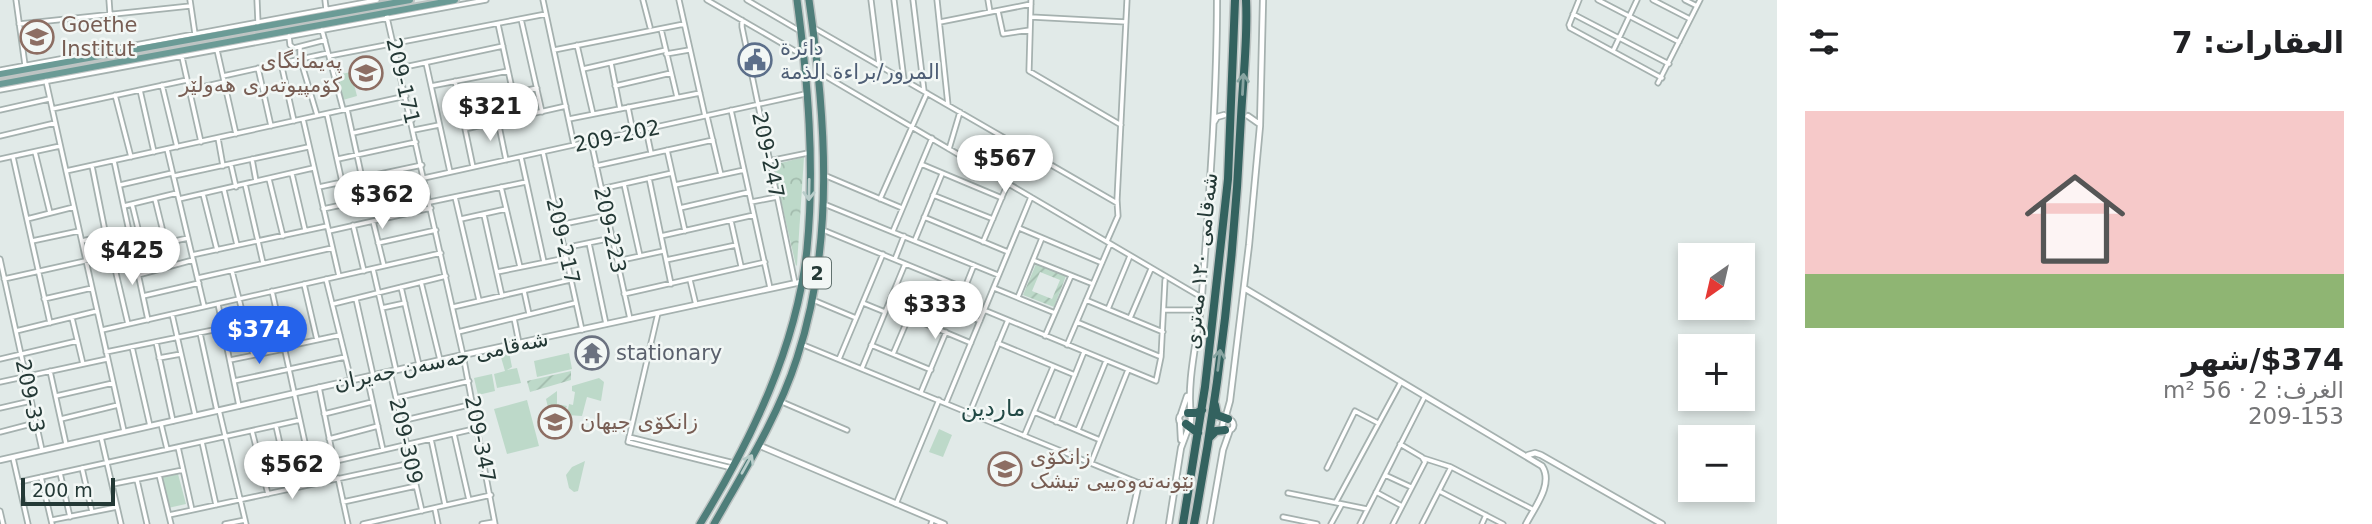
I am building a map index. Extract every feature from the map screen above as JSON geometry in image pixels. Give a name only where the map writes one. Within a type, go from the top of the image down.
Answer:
[{"type":"highway","name":"2","points":[[700,524],[733,466],[769,390],[786,344],[807,250],[810,113],[797,0]]},
{"type":"highway","name":"2","points":[[714,524],[758,445],[791,374],[813,299],[821,229],[823,113],[809,0]]},
{"type":"highway","name":"شەقامی ١٢٠ مەتری","points":[[1183,524],[1202,410],[1228,179],[1235,0]]},
{"type":"highway","name":"شەقامی ١٢٠ مەتری","points":[[1194,524],[1209,438],[1238,178],[1246,0]]},
{"type":"highway","points":[[810,113],[812,118],[817,120],[823,113]]},
{"type":"highway","points":[[810,134],[812,128],[816,127],[821,129],[823,134]]},
{"type":"highway","points":[[776,372],[776,377],[782,380],[791,374]]},
{"type":"highway","points":[[769,390],[772,386],[779,386],[782,392],[780,399]]},
{"type":"highway","points":[[1209,438],[1226,424],[1216,414],[1214,397]]},
{"type":"highway","points":[[1198,433],[1187,419],[1202,410]]},
{"type":"main road","points":[[0,83],[73,73],[258,25],[410,0]]},
{"type":"main road","points":[[0,72],[104,54],[127,57],[178,55],[248,38],[387,15],[450,0]]},
{"type":"main road","points":[[359,2],[370,7]]},
{"type":"main road","points":[[248,38],[256,42]]},
{"type":"main road","points":[[18,80],[27,85]]},
{"type":"street","points":[[16,0],[25,65]]},
{"type":"street","points":[[108,0],[110,14]]},
{"type":"street","points":[[190,0],[195,34]]},
{"type":"street","points":[[257,0],[258,25]]},
{"type":"street","points":[[325,0],[326,9]]},
{"type":"street","points":[[104,54],[377,0]]},
{"type":"street","points":[[0,90],[73,73],[217,50],[387,15],[486,0]]},
{"type":"street","points":[[543,0],[574,145]]},
{"type":"street","points":[[643,0],[650,27]]},
{"type":"street","points":[[679,0],[699,93],[721,175]]},
{"type":"street","points":[[707,0],[804,56]]},
{"type":"street","points":[[747,0],[801,32]]},
{"type":"street","points":[[871,0],[879,65]]},
{"type":"street","points":[[894,0],[904,79]]},
{"type":"street","points":[[880,199],[925,92],[913,0]]},
{"type":"street","points":[[937,0],[948,105]]},
{"type":"street","points":[[988,0],[990,12]]},
{"type":"street","points":[[1067,345],[1118,216],[1127,0]]},
{"type":"street","points":[[1169,524],[1187,419],[1201,310],[1214,123],[1217,0]]},
{"type":"street","points":[[1210,524],[1223,450],[1244,288],[1259,126],[1263,0]]},
{"type":"street","points":[[1579,0],[1569,25],[1570,29],[1662,78]]},
{"type":"street","points":[[1598,0],[1679,43]]},
{"type":"street","points":[[1613,51],[1637,0]]},
{"type":"street","points":[[1685,0],[1697,6]]},
{"type":"street","points":[[1658,83],[1700,0]]},
{"type":"street","points":[[1655,1],[1690,19]]},
{"type":"street","points":[[940,22],[1031,2],[1030,73],[1121,125]]},
{"type":"street","points":[[19,24],[190,6]]},
{"type":"street","points":[[998,11],[1003,34],[1030,30]]},
{"type":"street","points":[[1573,13],[1669,64]]},
{"type":"street","points":[[223,76],[300,58],[395,44],[546,14]]},
{"type":"street","name":"209-171","points":[[387,15],[463,355]]},
{"type":"street","points":[[1031,17],[1126,22]]},
{"type":"street","points":[[521,19],[542,112]]},
{"type":"street","name":"209-247","points":[[742,20],[769,160],[798,282]]},
{"type":"street","points":[[498,24],[513,93]]},
{"type":"street","points":[[554,50],[684,24]]},
{"type":"street","points":[[814,28],[1117,203]]},
{"type":"street","points":[[661,29],[677,97]]},
{"type":"street","points":[[322,30],[353,133],[362,178]]},
{"type":"street","points":[[289,36],[292,48],[325,40]]},
{"type":"street","points":[[577,45],[593,114]]},
{"type":"street","points":[[400,68],[503,47]]},
{"type":"street","points":[[299,48],[317,115]]},
{"type":"street","points":[[583,69],[690,49]]},
{"type":"street","points":[[217,50],[236,134]]},
{"type":"street","points":[[178,55],[187,80],[201,142]]},
{"type":"street","points":[[610,62],[620,109]]},
{"type":"street","points":[[281,63],[294,121]]},
{"type":"street","points":[[426,63],[450,172]]},
{"type":"street","points":[[0,72],[25,65],[49,64]]},
{"type":"street","points":[[258,68],[271,126]]},
{"type":"street","points":[[431,86],[508,71]]},
{"type":"street","points":[[615,86],[671,73]]},
{"type":"street","points":[[820,73],[1202,297]]},
{"type":"street","points":[[46,80],[124,431]]},
{"type":"street","points":[[52,109],[187,80]]},
{"type":"street","points":[[455,81],[473,167]]},
{"type":"street","points":[[189,90],[224,82]]},
{"type":"street","points":[[162,85],[177,147]]},
{"type":"street","points":[[460,105],[537,88]]},
{"type":"street","points":[[139,90],[154,152]]},
{"type":"street","points":[[569,119],[699,93]]},
{"type":"street","name":"209-202","points":[[425,178],[809,93]]},
{"type":"street","points":[[115,95],[131,157]]},
{"type":"street","points":[[66,172],[406,96]]},
{"type":"street","points":[[0,110],[50,99]]},
{"type":"street","points":[[465,129],[566,106]]},
{"type":"street","points":[[628,107],[633,132]]},
{"type":"street","points":[[731,110],[771,288]]},
{"type":"street","points":[[949,149],[960,112]]},
{"type":"street","points":[[327,114],[342,182]]},
{"type":"street","points":[[1214,123],[1217,117],[1224,115]]},
{"type":"street","points":[[1248,116],[1256,120],[1259,126]]},
{"type":"street","points":[[303,119],[339,276]]},
{"type":"street","points":[[353,133],[412,120]]},
{"type":"street","points":[[498,121],[506,160]]},
{"type":"street","points":[[0,136],[55,123]]},
{"type":"street","points":[[414,130],[439,125]]},
{"type":"street","points":[[646,129],[651,153]]},
{"type":"street","points":[[218,138],[223,166]]},
{"type":"street","points":[[893,231],[932,138]]},
{"type":"street","points":[[596,166],[713,140]]},
{"type":"street","name":"209-223","points":[[591,141],[630,319]]},
{"type":"street","points":[[338,159],[416,142]]},
{"type":"street","points":[[0,159],[60,146]]},
{"type":"street","points":[[120,185],[223,166],[309,146]]},
{"type":"street","points":[[167,149],[204,306]]},
{"type":"street","points":[[667,150],[685,231]]},
{"type":"street","points":[[34,152],[50,213]]},
{"type":"street","name":"209-217","points":[[543,152],[582,330]]},
{"type":"street","points":[[769,160],[810,153]]},
{"type":"street","points":[[13,156],[50,323]]},
{"type":"street","points":[[521,157],[544,262]]},
{"type":"street","points":[[252,159],[256,181]]},
{"type":"street","points":[[114,161],[148,320]]},
{"type":"street","points":[[231,164],[236,187]]},
{"type":"street","points":[[921,164],[1002,198]]},
{"type":"street","points":[[318,187],[422,165]]},
{"type":"street","points":[[92,166],[106,236]]},
{"type":"street","points":[[124,206],[155,199],[203,194],[314,168]]},
{"type":"street","points":[[397,170],[407,213]]},
{"type":"street","points":[[675,185],[744,170]]},
{"type":"street","points":[[291,173],[304,230]]},
{"type":"street","points":[[601,189],[672,173]]},
{"type":"street","points":[[915,240],[943,174]]},
{"type":"street","points":[[373,175],[384,218]]},
{"type":"street","points":[[822,175],[902,208]]},
{"type":"street","points":[[649,178],[671,284]]},
{"type":"street","points":[[269,179],[283,236]]},
{"type":"street","points":[[430,202],[526,181]]},
{"type":"street","points":[[984,242],[1008,183]]},
{"type":"street","points":[[245,184],[263,263]]},
{"type":"street","points":[[624,184],[640,256]]},
{"type":"street","points":[[501,187],[520,267]]},
{"type":"street","points":[[223,189],[237,245]]},
{"type":"street","points":[[680,208],[749,192]]},
{"type":"street","points":[[203,194],[217,250]]},
{"type":"street","points":[[933,195],[993,219]]},
{"type":"street","points":[[323,209],[378,197]]},
{"type":"street","points":[[455,197],[479,301]]},
{"type":"street","points":[[751,202],[777,197]]},
{"type":"street","points":[[946,403],[1031,197]]},
{"type":"street","points":[[155,199],[166,244]]},
{"type":"street","points":[[822,203],[999,275]]},
{"type":"street","points":[[132,204],[143,249]]},
{"type":"street","points":[[27,219],[74,207]]},
{"type":"street","points":[[138,275],[237,245],[304,230],[353,225],[431,208]]},
{"type":"street","points":[[461,219],[506,209]]},
{"type":"street","points":[[484,215],[502,296]]},
{"type":"street","points":[[559,225],[607,215]]},
{"type":"street","points":[[661,236],[754,215]]},
{"type":"street","points":[[924,217],[1008,253]]},
{"type":"street","points":[[731,220],[741,267]]},
{"type":"street","points":[[373,221],[384,266]]},
{"type":"street","points":[[353,225],[363,271]]},
{"type":"street","points":[[1018,228],[1102,262]]},
{"type":"street","points":[[821,229],[964,288]]},
{"type":"street","points":[[82,241],[130,230]]},
{"type":"street","points":[[378,243],[436,230]]},
{"type":"street","points":[[32,241],[79,231]]},
{"type":"street","points":[[895,259],[904,236]]},
{"type":"street","points":[[3,283],[38,272],[188,238]]},
{"type":"street","points":[[564,248],[612,238]]},
{"type":"street","points":[[1017,297],[1042,238]]},
{"type":"street","points":[[589,243],[606,324]]},
{"type":"street","points":[[666,260],[736,245]]},
{"type":"street","points":[[144,296],[263,263],[332,248]]},
{"type":"street","points":[[617,261],[664,251]]},
{"type":"street","points":[[101,330],[441,253]]},
{"type":"street","points":[[839,359],[883,254]]},
{"type":"street","points":[[1108,309],[1130,255]]},
{"type":"street","points":[[112,256],[128,324]]},
{"type":"street","points":[[497,272],[566,258]]},
{"type":"street","name":"209-33","points":[[0,260],[42,450]]},
{"type":"street","points":[[1033,260],[1093,284]]},
{"type":"street","points":[[624,294],[765,262]]},
{"type":"street","points":[[862,368],[905,264]]},
{"type":"street","points":[[956,310],[974,265]]},
{"type":"street","points":[[373,268],[396,370]]},
{"type":"street","points":[[1130,318],[1152,268]]},
{"type":"street","points":[[232,271],[253,355]]},
{"type":"street","points":[[333,304],[446,276]]},
{"type":"street","points":[[1045,336],[1071,276]]},
{"type":"street","points":[[326,279],[351,380]]},
{"type":"street","points":[[690,279],[696,305]]},
{"type":"street","points":[[453,307],[571,280]]},
{"type":"street","points":[[984,310],[1156,381],[1161,357],[1165,280]]},
{"type":"street","points":[[421,282],[440,360]]},
{"type":"street","name":"شەقامی حەسەن حەیران","points":[[0,460],[798,282]]},
{"type":"street","points":[[304,284],[317,340]]},
{"type":"street","points":[[896,286],[980,321]]},
{"type":"street","points":[[401,287],[419,365]]},
{"type":"street","points":[[44,299],[92,288]]},
{"type":"street","points":[[994,288],[1055,313]]},
{"type":"street","points":[[1244,288],[1542,466],[1546,476],[1543,492],[1526,524]]},
{"type":"street","points":[[272,291],[314,484]]},
{"type":"street","points":[[524,291],[529,314]]},
{"type":"street","points":[[893,354],[918,295]]},
{"type":"street","points":[[356,299],[373,375]]},
{"type":"street","points":[[813,299],[856,318]]},
{"type":"street","points":[[1086,300],[1163,332]]},
{"type":"street","points":[[382,308],[405,303]]},
{"type":"street","points":[[458,332],[576,303]]},
{"type":"street","points":[[863,303],[885,312]]},
{"type":"street","points":[[218,304],[239,405]]},
{"type":"street","points":[[1164,310],[1201,310]]},
{"type":"street","points":[[16,331],[97,311]]},
{"type":"street","points":[[658,313],[628,440],[733,466]]},
{"type":"street","points":[[172,314],[195,415]]},
{"type":"street","points":[[909,317],[971,343]]},
{"type":"street","points":[[72,318],[83,365]]},
{"type":"street","points":[[514,318],[519,344]]},
{"type":"street","points":[[970,413],[1008,320]]},
{"type":"street","points":[[1077,322],[1161,357]]},
{"type":"street","points":[[106,352],[223,328]]},
{"type":"street","points":[[200,332],[246,522],[225,524]]},
{"type":"street","points":[[921,393],[946,332]]},
{"type":"street","points":[[230,360],[340,335]]},
{"type":"street","points":[[0,359],[77,341]]},
{"type":"street","points":[[156,342],[173,421]]},
{"type":"street","points":[[801,344],[1139,484],[1130,524]]},
{"type":"street","points":[[999,344],[1075,375]]},
{"type":"street","points":[[871,345],[931,370]]},
{"type":"street","points":[[132,347],[150,426]]},
{"type":"street","points":[[1056,422],[1084,352]]},
{"type":"street","points":[[159,359],[181,354]]},
{"type":"street","name":"209-347","points":[[463,355],[495,523]]},
{"type":"street","points":[[234,381],[345,357]]},
{"type":"street","points":[[0,382],[108,359]]},
{"type":"street","points":[[1078,430],[1106,361]]},
{"type":"street","points":[[1024,436],[1053,366]]},
{"type":"street","points":[[1090,463],[1128,370]]},
{"type":"street","points":[[50,371],[66,445]]},
{"type":"street","name":"209-309","points":[[390,372],[422,511]]},
{"type":"street","points":[[367,377],[383,451]]},
{"type":"street","points":[[396,398],[468,381]]},
{"type":"street","points":[[1336,502],[1401,382]]},
{"type":"street","points":[[55,396],[113,383]]},
{"type":"street","points":[[1181,448],[1190,385]]},
{"type":"street","points":[[319,387],[334,462]]},
{"type":"street","points":[[1360,524],[1425,396]]},
{"type":"street","points":[[780,399],[847,430]]},
{"type":"street","points":[[896,504],[939,400]]},
{"type":"street","points":[[0,408],[31,401]]},
{"type":"street","points":[[1226,424],[1230,401]]},
{"type":"street","points":[[324,414],[372,402]]},
{"type":"street","points":[[401,421],[473,404]]},
{"type":"street","points":[[61,419],[118,405]]},
{"type":"street","points":[[1327,468],[1355,411],[1378,423]]},
{"type":"street","points":[[1034,412],[1100,440]]},
{"type":"street","points":[[19,482],[300,420]]},
{"type":"street","points":[[0,432],[36,423]]},
{"type":"street","points":[[161,423],[167,449]]},
{"type":"street","points":[[276,425],[290,489]]},
{"type":"street","points":[[329,439],[377,426]]},
{"type":"street","points":[[310,467],[478,428]]},
{"type":"street","points":[[252,430],[268,494]]},
{"type":"street","points":[[454,434],[469,501]]},
{"type":"street","points":[[101,437],[121,524]]},
{"type":"street","points":[[431,439],[446,506]]},
{"type":"street","points":[[202,441],[216,505]]},
{"type":"street","points":[[1400,444],[1423,458],[1451,467],[1534,510]]},
{"type":"street","points":[[758,445],[944,524]]},
{"type":"street","points":[[178,447],[192,510]]},
{"type":"street","points":[[1527,455],[1538,454],[1662,524]]},
{"type":"street","points":[[13,457],[28,524]]},
{"type":"street","points":[[1393,524],[1425,464],[1423,458]]},
{"type":"street","points":[[169,515],[411,463]]},
{"type":"street","points":[[1422,524],[1451,467]]},
{"type":"street","points":[[82,468],[92,512]]},
{"type":"street","points":[[112,485],[183,470]]},
{"type":"street","points":[[60,473],[70,517]]},
{"type":"street","points":[[159,475],[171,524]]},
{"type":"street","points":[[1385,475],[1412,488]]},
{"type":"street","points":[[41,477],[52,522],[117,507]]},
{"type":"street","points":[[338,478],[348,524]]},
{"type":"street","points":[[137,480],[147,524]]},
{"type":"street","points":[[343,502],[416,486]]},
{"type":"street","points":[[1439,491],[1503,524]]},
{"type":"street","points":[[1376,492],[1402,506]]},
{"type":"street","points":[[1288,493],[1367,509]]},
{"type":"street","points":[[363,524],[491,495]]},
{"type":"street","points":[[1331,524],[1342,503]]},
{"type":"street","points":[[896,504],[931,523],[938,524]]},
{"type":"street","points":[[434,508],[438,524]]},
{"type":"street","points":[[0,511],[3,524]]},
{"type":"street","points":[[1482,524],[1486,515]]},
{"type":"street","points":[[1283,517],[1317,524]]},
{"type":"street","points":[[482,524],[495,523]]},
{"type":"green space","points":[[351,72],[357,96],[343,100],[337,75]]},
{"type":"green space","points":[[804,157],[797,265],[796,266],[773,165]]},
{"type":"green space","points":[[1036,264],[1066,276],[1054,307],[1023,295]],"holes":[[[1040,272],[1060,280],[1052,299],[1032,291]]]},
{"type":"green space","points":[[509,352],[512,367],[507,370],[517,368],[521,383],[497,388],[494,374],[505,371],[500,354]]},
{"type":"green space","points":[[569,353],[572,369],[537,377],[534,361]]},
{"type":"green space","points":[[571,371],[571,380],[530,392],[527,381]]},
{"type":"green space","points":[[492,374],[495,391],[478,395],[474,378]]},
{"type":"green space","points":[[599,378],[604,382],[601,401],[587,397],[582,416],[567,415],[569,404],[573,405],[575,392],[572,391],[572,386]]},
{"type":"green space","points":[[557,391],[557,404],[567,406],[558,426],[566,430],[559,435],[554,433],[546,399]]},
{"type":"green space","points":[[527,400],[539,446],[507,454],[494,409]]},
{"type":"green space","points":[[939,429],[952,435],[943,457],[929,452]]},
{"type":"green space","points":[[585,461],[578,491],[574,492],[569,488],[566,475],[572,467]]},
{"type":"green space","points":[[178,474],[186,504],[168,508],[161,477]]},
{"type":"place","name":"Goethe Institut","points":[[37,37]]},
{"type":"place","name":"دائرة المرور/براءة الذمة","points":[[755,60]]},
{"type":"place","name":"پەیمانگای کۆمپیوتەری هەولێر","points":[[366,73]]},
{"type":"place","name":"stationary","points":[[592,353]]},
{"type":"place","name":"زانکۆی جیھان","points":[[555,422]]},
{"type":"place","name":"زانکۆی نێونەتەوەییی تیشک","points":[[1005,469]]},
{"type":"district","name":"ماردین","points":[[993,408]]}]
